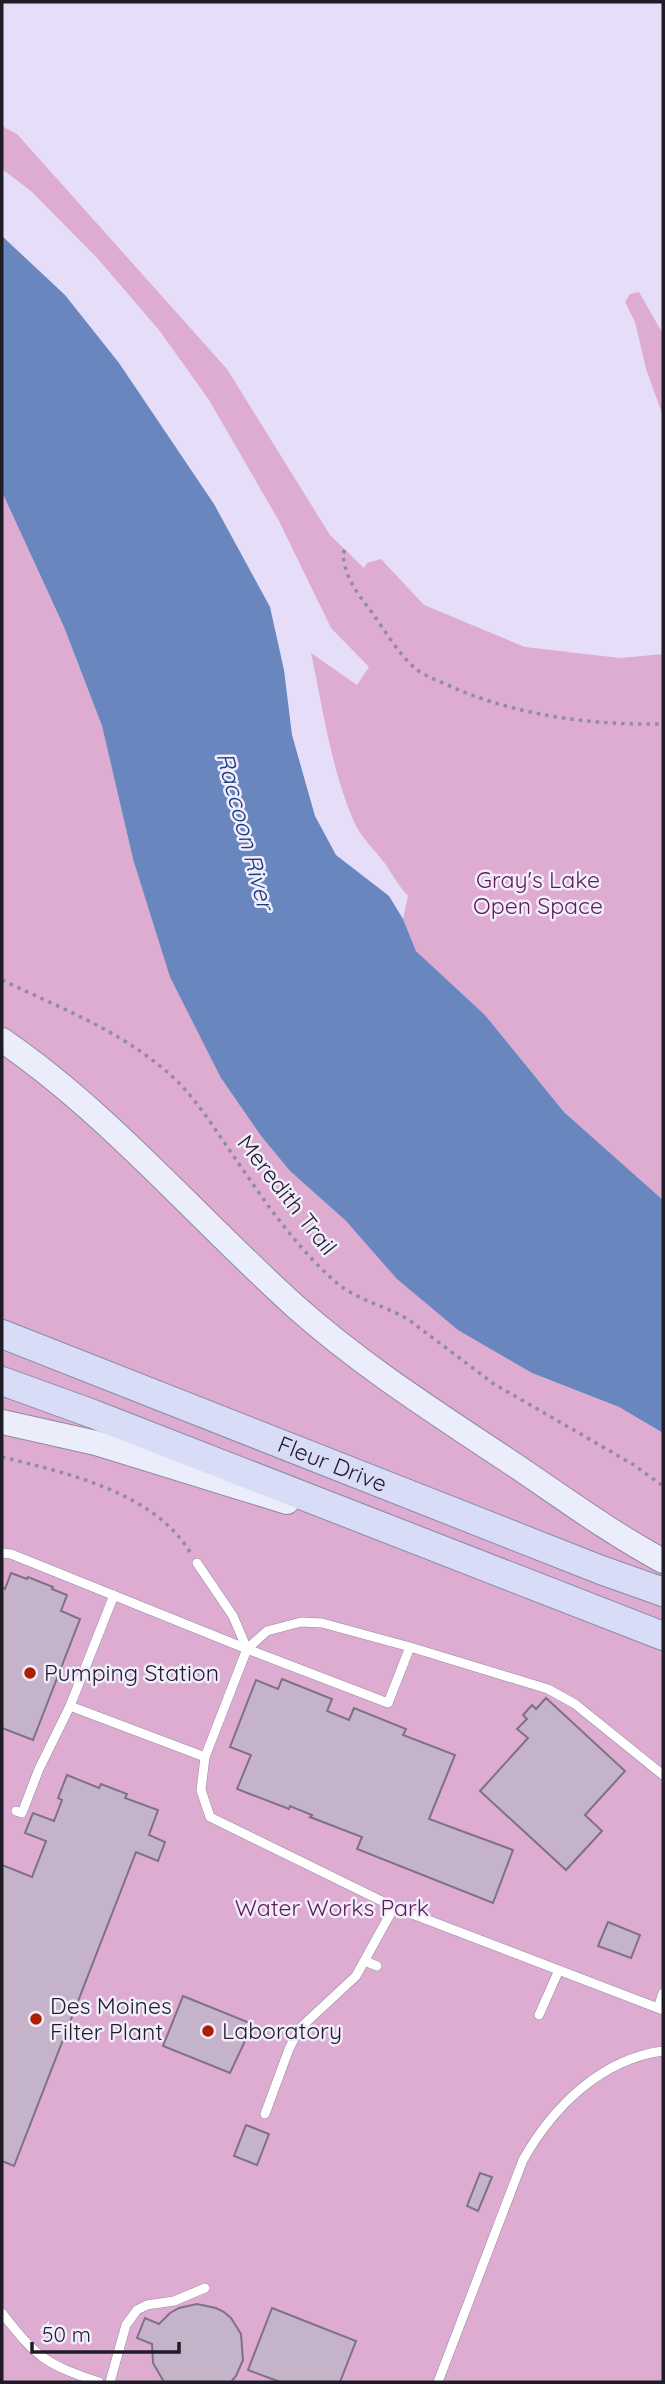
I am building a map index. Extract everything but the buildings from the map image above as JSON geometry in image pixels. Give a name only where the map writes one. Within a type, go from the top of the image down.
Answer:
[{"type":"main road","points":[[2,1040],[66,1087],[294,1306],[335,1341],[471,1436],[663,1561]]},
{"type":"main road","name":"Fleur Drive","points":[[2,1334],[663,1592]]},
{"type":"main road","name":"Fleur Drive","points":[[2,1381],[663,1636]]},
{"type":"main road","points":[[2,1422],[96,1443],[443,1550]]},
{"type":"lane","points":[[2,1553],[11,1554],[388,1703],[410,1647]]},
{"type":"lane","points":[[197,1563],[233,1616],[247,1649]]},
{"type":"lane","points":[[16,1811],[22,1813],[36,1768],[70,1706],[114,1595]]},
{"type":"lane","points":[[663,1775],[575,1704],[548,1689],[323,1623],[301,1622],[267,1632],[247,1649],[205,1757],[201,1790],[210,1817],[394,1907],[661,2009],[663,1993]]},
{"type":"lane","points":[[70,1706],[205,1757]]},
{"type":"lane","points":[[265,2114],[299,2029],[356,1976],[394,1907]]},
{"type":"lane","points":[[365,1961],[377,1966]]},
{"type":"lane","points":[[539,2015],[559,1970]]},
{"type":"lane","points":[[438,2382],[523,2160],[538,2134],[565,2102],[603,2073],[640,2054],[663,2051]]},
{"type":"lane","points":[[110,2382],[126,2325],[137,2310],[147,2305],[174,2301],[205,2288]]},
{"type":"lane","points":[[2,2313],[35,2353],[67,2372],[99,2382]]},
{"type":"path","points":[[345,550],[344,572],[361,597],[415,669],[435,680],[514,708],[574,721],[663,724]]},
{"type":"path","name":"Meredith Trail","points":[[2,980],[103,1028],[159,1065],[196,1103],[297,1243],[354,1296],[396,1312],[494,1384],[634,1465],[663,1486]]},
{"type":"path","points":[[2,1457],[46,1468],[136,1502],[159,1516],[172,1528],[197,1563]]},
{"type":"green space","name":"Gray's Lake Open Space","points":[[2,126],[17,134],[227,369],[330,535],[364,568],[367,563],[381,559],[424,605],[525,647],[620,658],[663,654],[663,1200],[564,1112],[485,1015],[416,951],[403,919],[408,896],[361,834],[346,802],[328,739],[311,653],[357,685],[369,667],[331,628],[279,521],[209,400],[159,330],[98,259],[32,192],[2,169]]},
{"type":"green space","points":[[639,292],[663,334],[663,416],[646,369],[635,322],[625,302],[630,294]]},
{"type":"green space","name":"Water Works Park","points":[[2,492],[64,627],[102,726],[133,859],[221,1078],[261,1136],[290,1171],[346,1221],[532,1373],[619,1407],[663,1433],[663,2382],[2,2382]]},
{"type":"water","name":"Raccoon River","points":[[2,236],[65,295],[119,363],[214,504],[270,607],[284,670],[292,735],[315,816],[336,855],[389,896],[403,919],[416,951],[485,1015],[564,1112],[663,1200],[663,1433],[619,1407],[532,1373],[458,1330],[397,1279],[346,1221],[290,1171],[261,1136],[221,1078],[170,977],[133,859],[102,726],[64,627],[2,492]]},
{"type":"place","name":"Pumping Station","points":[[30,1673]]},
{"type":"place","name":"Des Moines Filter Plant","points":[[36,2019]]},
{"type":"place","name":"Laboratory","points":[[208,2031]]}]
